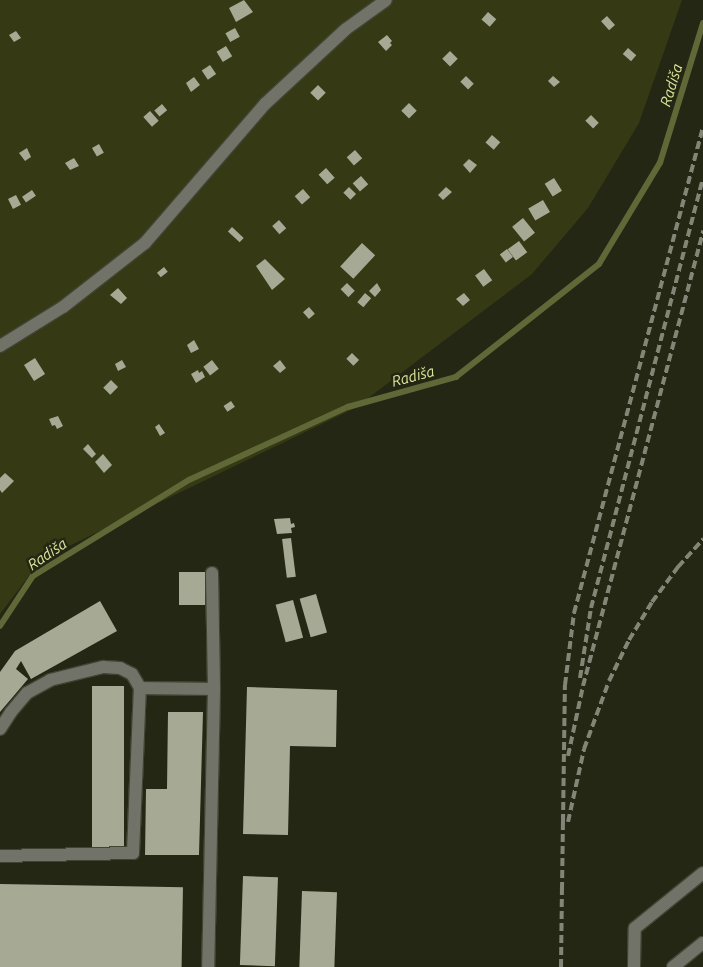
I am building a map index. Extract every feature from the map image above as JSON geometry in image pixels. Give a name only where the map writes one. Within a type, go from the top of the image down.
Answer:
[{"type":"street","points":[[0,346],[63,307],[144,243],[265,104],[346,29],[386,0]]},
{"type":"street","points":[[208,967],[214,689],[212,573]]},
{"type":"street","points":[[0,729],[27,693],[50,680],[104,666],[120,668],[132,674],[140,688],[133,853],[0,856]]},
{"type":"street","points":[[140,688],[214,689]]},
{"type":"street","points":[[634,967],[635,928],[703,872]]},
{"type":"street","points":[[673,967],[703,943]]},
{"type":"green space","points":[[0,0],[682,0],[639,123],[588,208],[532,274],[355,408],[42,559],[0,614]]},
{"type":"building","points":[[244,0],[253,12],[236,22],[229,8]]},
{"type":"building","points":[[488,12],[496,19],[490,27],[481,20]]},
{"type":"building","points":[[607,16],[615,25],[609,30],[601,21]]},
{"type":"building","points":[[235,28],[240,37],[230,42],[225,33]]},
{"type":"building","points":[[16,31],[21,38],[14,42],[9,35]]},
{"type":"building","points":[[387,35],[392,41],[390,43],[392,45],[386,51],[378,42]]},
{"type":"building","points":[[226,46],[232,56],[223,62],[217,52]]},
{"type":"building","points":[[628,48],[636,55],[631,61],[623,54]]},
{"type":"building","points":[[450,51],[458,59],[450,67],[442,59]]},
{"type":"building","points":[[210,65],[216,74],[208,80],[202,71]]},
{"type":"building","points":[[466,76],[474,84],[468,89],[460,82]]},
{"type":"building","points":[[553,76],[560,82],[554,87],[548,81]]},
{"type":"building","points":[[194,77],[200,85],[191,92],[186,83]]},
{"type":"building","points":[[318,85],[326,93],[318,101],[310,93]]},
{"type":"building","points":[[409,103],[417,111],[409,119],[401,111]]},
{"type":"building","points":[[162,104],[167,110],[159,117],[154,110]]},
{"type":"building","points":[[150,111],[159,121],[152,127],[143,117]]},
{"type":"building","points":[[591,115],[599,123],[593,128],[585,121]]},
{"type":"building","points":[[492,135],[500,142],[494,150],[485,143]]},
{"type":"building","points":[[99,144],[104,153],[97,157],[92,148]]},
{"type":"building","points":[[27,148],[31,157],[25,161],[19,153]]},
{"type":"building","points":[[355,150],[362,158],[354,166],[347,157]]},
{"type":"building","points":[[74,158],[79,166],[70,170],[65,163]]},
{"type":"building","points":[[469,159],[477,165],[470,173],[463,165]]},
{"type":"building","points":[[326,168],[335,178],[327,184],[319,175]]},
{"type":"building","points":[[361,176],[368,184],[360,192],[353,183]]},
{"type":"building","points":[[554,178],[562,191],[553,197],[545,184]]},
{"type":"building","points":[[349,187],[356,194],[350,200],[343,193]]},
{"type":"building","points":[[446,187],[452,192],[443,200],[438,195]]},
{"type":"building","points":[[303,189],[310,197],[302,205],[295,196]]},
{"type":"building","points":[[32,190],[36,196],[26,203],[22,197]]},
{"type":"building","points":[[16,195],[21,205],[13,209],[8,199]]},
{"type":"building","points":[[543,200],[550,212],[535,221],[528,208]]},
{"type":"building","points":[[523,218],[535,233],[524,242],[512,227]]},
{"type":"building","points":[[279,220],[286,228],[279,234],[272,226]]},
{"type":"building","points":[[232,227],[244,238],[240,242],[228,231]]},
{"type":"building","points":[[519,241],[527,252],[516,261],[508,249]]},
{"type":"building","points":[[362,243],[375,255],[353,279],[340,266]]},
{"type":"building","points":[[507,249],[513,257],[506,262],[500,254]]},
{"type":"building","points":[[265,259],[285,279],[272,290],[256,266]]},
{"type":"building","points":[[164,267],[168,272],[161,277],[157,273]]},
{"type":"building","points":[[484,269],[492,280],[483,287],[475,275]]},
{"type":"building","points":[[347,283],[355,291],[348,297],[341,289]]},
{"type":"building","points":[[377,283],[381,290],[375,297],[369,291]]},
{"type":"building","points":[[118,288],[127,298],[121,304],[110,295]]},
{"type":"building","points":[[365,293],[371,298],[363,307],[357,302]]},
{"type":"building","points":[[464,293],[470,300],[463,306],[456,299]]},
{"type":"building","points":[[309,307],[315,314],[309,319],[303,312]]},
{"type":"building","points":[[194,340],[199,349],[191,353],[187,345]]},
{"type":"building","points":[[352,353],[359,360],[353,366],[346,359]]},
{"type":"building","points":[[35,358],[45,374],[34,381],[24,365]]},
{"type":"building","points":[[122,360],[126,367],[118,371],[115,364]]},
{"type":"building","points":[[212,360],[219,369],[210,375],[203,367]]},
{"type":"building","points":[[280,360],[286,368],[280,373],[273,366]]},
{"type":"building","points":[[198,370],[199,373],[202,371],[205,377],[196,383],[191,374]]},
{"type":"building","points":[[111,380],[118,387],[110,395],[103,388]]},
{"type":"building","points":[[231,401],[235,407],[227,412],[224,406]]},
{"type":"building","points":[[58,416],[63,426],[57,429],[55,425],[52,426],[49,419]]},
{"type":"building","points":[[159,424],[165,433],[160,436],[155,427]]},
{"type":"building","points":[[88,444],[96,454],[92,458],[83,449]]},
{"type":"building","points":[[103,454],[112,465],[104,473],[95,462]]},
{"type":"building","points":[[5,473],[14,481],[2,493],[0,490],[0,478]]},
{"type":"building","points":[[290,518],[291,524],[294,523],[295,527],[291,528],[292,533],[277,534],[274,519]]},
{"type":"building","points":[[291,538],[296,577],[287,578],[282,539]]},
{"type":"building","points":[[179,572],[205,572],[205,605],[179,605]]},
{"type":"building","points":[[316,594],[327,632],[311,637],[300,599]]},
{"type":"building","points":[[293,600],[303,638],[286,642],[276,605]]},
{"type":"building","points":[[100,601],[117,631],[31,679],[21,661],[16,669],[28,679],[0,712],[0,672],[15,651]]},
{"type":"building","points":[[92,686],[124,686],[124,848],[92,848]]},
{"type":"building","points":[[247,687],[337,690],[336,747],[290,746],[288,835],[243,834]]},
{"type":"building","points":[[168,712],[203,712],[199,855],[145,855],[146,789],[167,789]]},
{"type":"building","points":[[243,876],[278,877],[275,966],[240,965]]},
{"type":"building","points":[[0,884],[183,887],[182,967],[0,967]]},
{"type":"building","points":[[302,891],[337,892],[334,967],[299,967]]},
{"type":"waterway","name":"Radiša","points":[[0,626],[33,576],[189,480],[348,407],[456,377],[599,264],[660,163],[703,23]]},
{"type":"railway","points":[[563,822],[565,685],[574,613],[703,127]]},
{"type":"railway","points":[[580,678],[591,608],[703,179]]},
{"type":"railway","points":[[568,756],[583,686],[703,231]]},
{"type":"railway","points":[[568,822],[584,749],[609,681],[629,640],[652,602],[678,567],[703,539]]},
{"type":"railway","points":[[562,890],[563,815]]},
{"type":"railway","points":[[561,967],[562,885]]}]
